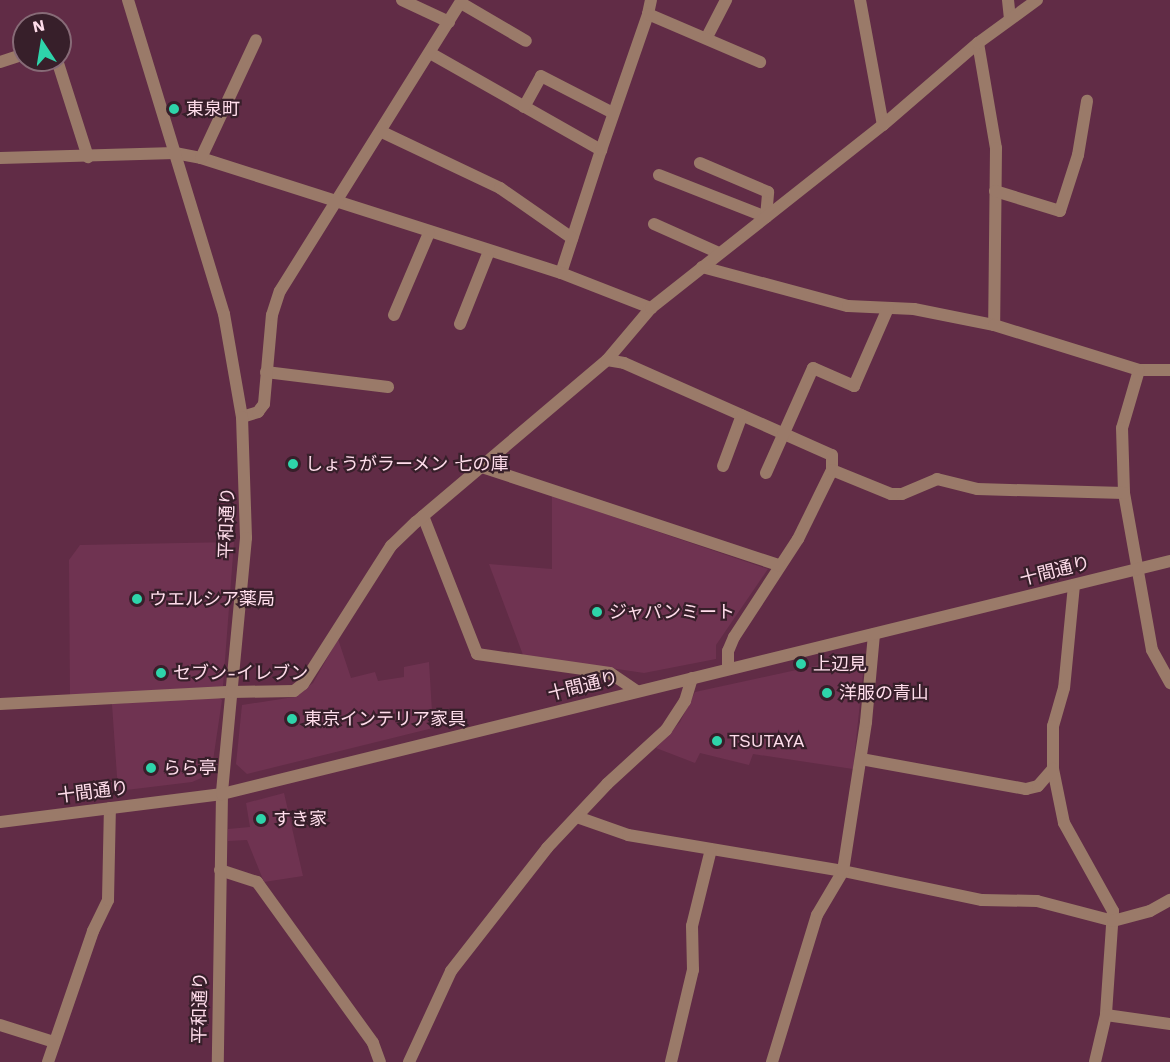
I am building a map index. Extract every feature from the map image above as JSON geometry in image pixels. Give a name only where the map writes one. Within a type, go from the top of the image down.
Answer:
[{"type":"street","name":"平和通り","points":[[128,0],[224,314],[242,417],[246,538],[222,794],[218,1062]]},
{"type":"street","points":[[402,0],[449,22]]},
{"type":"street","points":[[708,37],[726,0]]},
{"type":"street","points":[[860,0],[882,124]]},
{"type":"street","points":[[1008,0],[1010,18]]},
{"type":"street","points":[[0,704],[294,691],[303,684],[391,546],[423,516],[607,360],[651,308],[882,124],[978,43],[1037,0]]},
{"type":"street","points":[[242,417],[258,412],[264,404],[274,303],[462,2],[526,41]]},
{"type":"street","points":[[561,273],[647,4],[760,62]]},
{"type":"street","points":[[201,158],[256,40]]},
{"type":"street","points":[[978,43],[996,148],[994,325]]},
{"type":"street","points":[[430,53],[601,150]]},
{"type":"street","points":[[61,72],[87,157]]},
{"type":"street","points":[[524,107],[540,76],[613,113]]},
{"type":"street","points":[[995,191],[1060,211],[1078,155],[1087,101]]},
{"type":"street","points":[[382,132],[500,188],[572,238]]},
{"type":"street","points":[[0,158],[175,153],[201,158],[429,233],[561,273],[651,308]]},
{"type":"street","points":[[700,163],[768,192],[766,217]]},
{"type":"street","points":[[659,174],[766,217]]},
{"type":"street","points":[[654,224],[719,254]]},
{"type":"street","points":[[394,315],[429,233]]},
{"type":"street","points":[[460,324],[489,251]]},
{"type":"street","points":[[702,267],[848,306],[888,308],[994,325],[1139,370],[1170,370]]},
{"type":"street","points":[[766,473],[813,368],[854,386],[888,308]]},
{"type":"street","points":[[607,360],[624,363],[832,455],[832,471],[798,539],[734,637],[728,651],[728,669]]},
{"type":"street","points":[[1139,370],[1122,428],[1124,493],[1152,650],[1170,683]]},
{"type":"street","points":[[266,372],[388,387]]},
{"type":"street","points":[[723,466],[742,415]]},
{"type":"street","points":[[482,467],[779,565]]},
{"type":"street","points":[[832,471],[891,494],[902,494],[937,479],[977,489],[1124,493]]},
{"type":"street","points":[[423,516],[477,654],[610,674],[637,691]]},
{"type":"street","name":"十間通り","points":[[0,822],[222,794],[1170,561]]},
{"type":"street","points":[[1074,585],[1064,688],[1053,726],[1053,769],[1064,823],[1113,911],[1106,1015],[1095,1062]]},
{"type":"street","points":[[772,1062],[817,915],[843,871],[861,759],[874,634]]},
{"type":"street","points":[[409,1062],[451,972],[547,848],[666,730],[686,701],[692,678]]},
{"type":"street","points":[[861,759],[1026,789],[1038,786],[1053,769]]},
{"type":"street","points":[[48,1062],[93,931],[108,900],[110,808]]},
{"type":"street","points":[[577,817],[628,835],[843,871],[982,900],[1037,901],[1113,921],[1150,911],[1170,900]]},
{"type":"street","points":[[671,1062],[693,970],[692,926],[711,849]]},
{"type":"street","points":[[220,870],[257,882],[373,1043],[380,1062]]},
{"type":"street","points":[[1106,1015],[1170,1024]]},
{"type":"street","points":[[0,1025],[54,1042]]},
{"type":"shaded area","points":[[552,496],[768,569],[716,645],[716,659],[644,673],[523,655],[489,564],[552,569]]},
{"type":"shaded area","points":[[234,542],[223,686],[219,690],[70,698],[69,560],[80,545]]},
{"type":"shaded area","points":[[338,639],[351,678],[375,672],[378,681],[404,677],[404,667],[429,662],[433,728],[247,774],[236,764],[242,705],[294,697],[313,683]]},
{"type":"shaded area","points":[[865,655],[853,769],[753,754],[749,765],[700,753],[695,763],[656,748],[680,722],[695,692]]},
{"type":"shaded area","points":[[218,697],[222,700],[211,774],[192,782],[118,791],[112,704]]},
{"type":"shaded area","points":[[284,793],[303,876],[264,882],[247,840],[228,841],[228,829],[250,827],[246,803]]},
{"type":"place","name":"東泉町","points":[[174,109]]},
{"type":"place","name":"しょうがラーメン 七の庫","points":[[293,464]]},
{"type":"place","name":"ウエルシア薬局","points":[[137,599]]},
{"type":"place","name":"ジャパンミート","points":[[597,612]]},
{"type":"place","name":"上辺見","points":[[801,664]]},
{"type":"place","name":"セブン-イレブン","points":[[161,673]]},
{"type":"place","name":"洋服の青山","points":[[827,693]]},
{"type":"place","name":"東京インテリア家具","points":[[292,719]]},
{"type":"place","name":"TSUTAYA","points":[[717,741]]},
{"type":"place","name":"らら亭","points":[[151,768]]},
{"type":"place","name":"すき家","points":[[261,819]]}]
